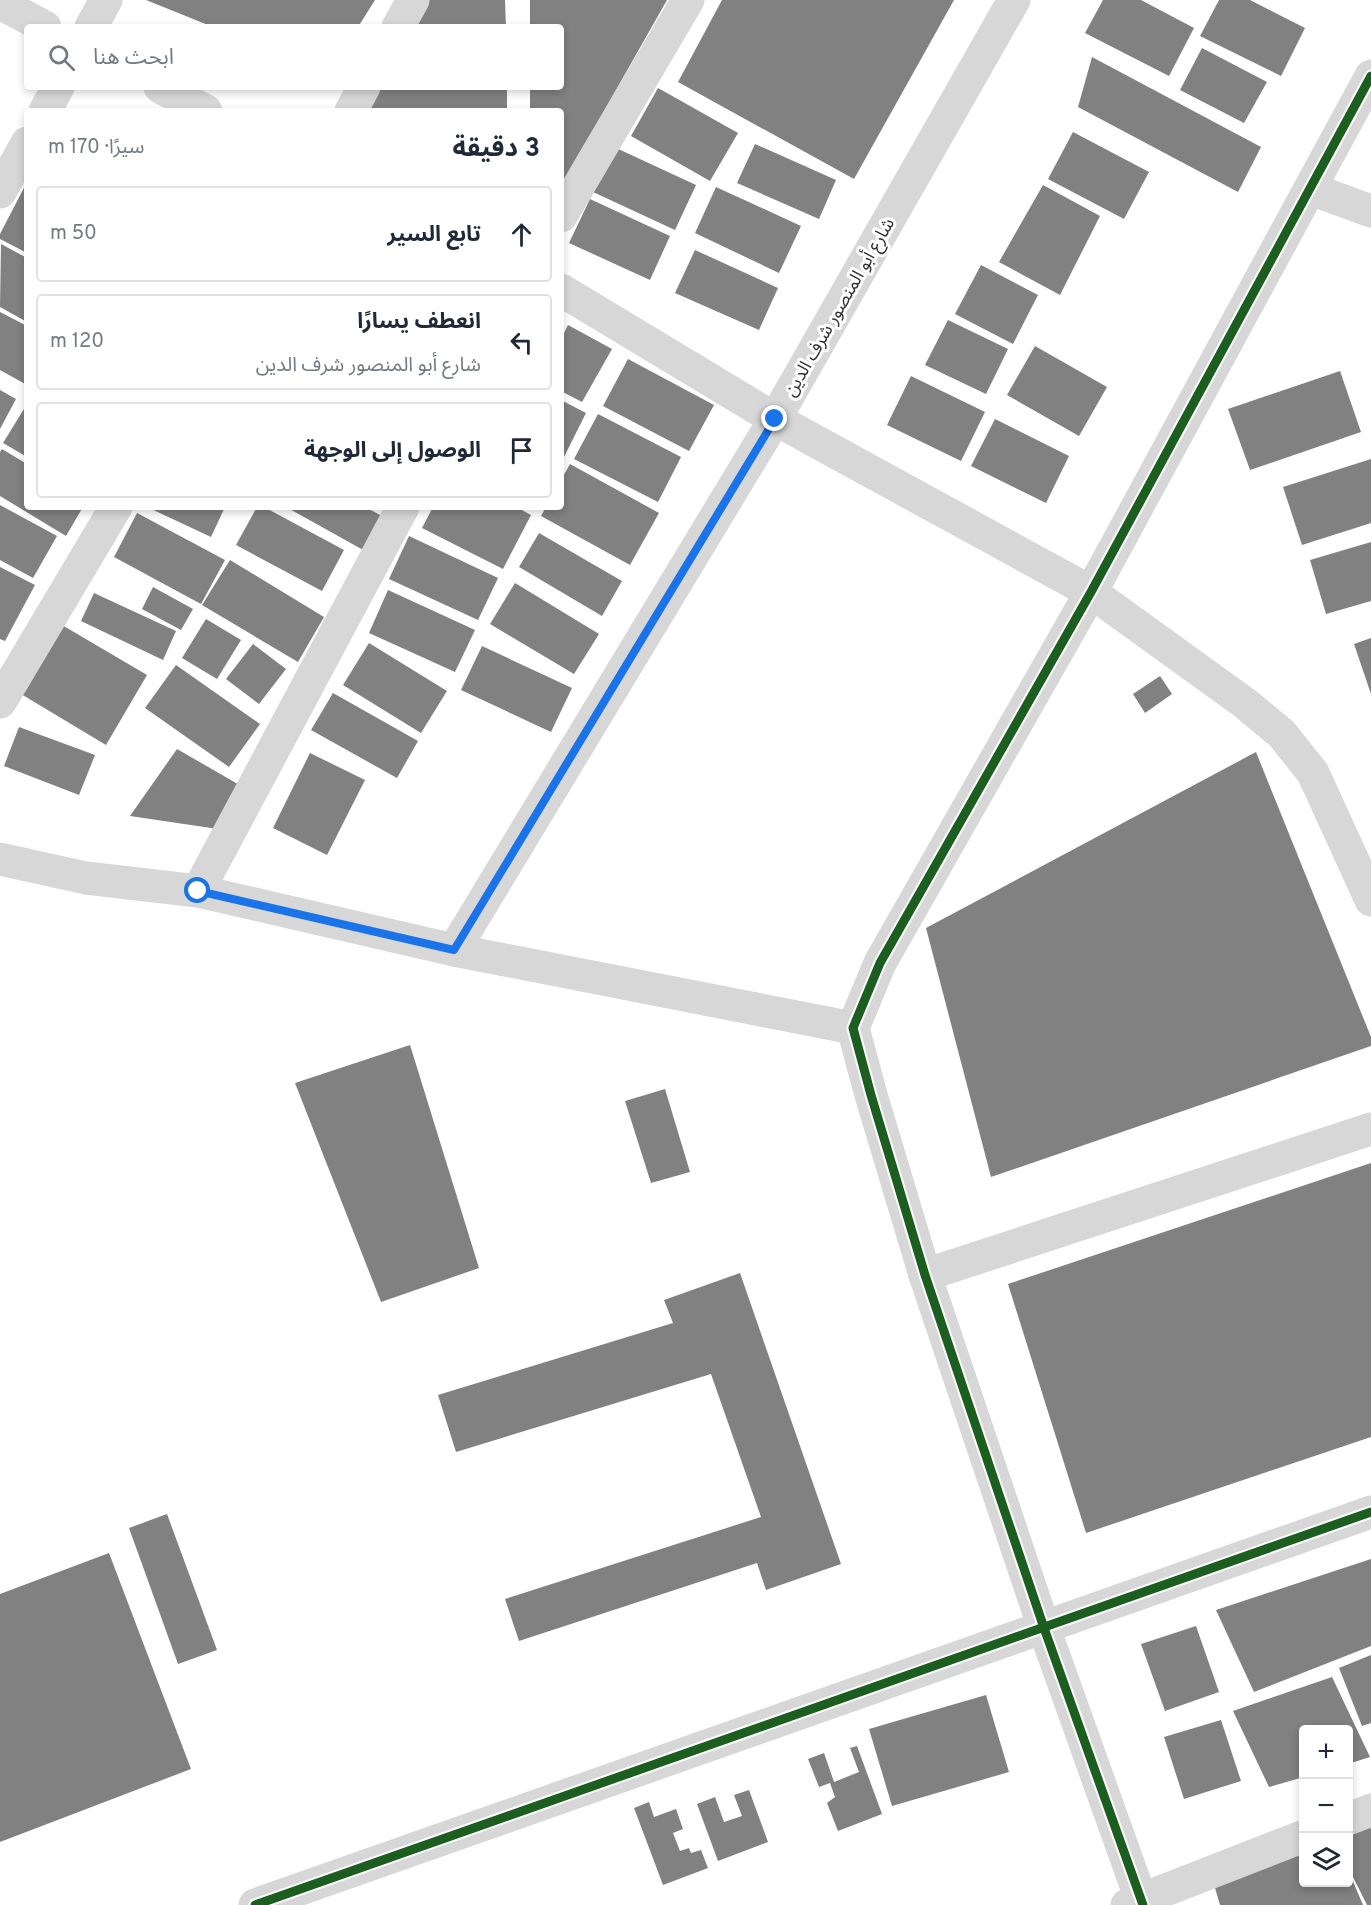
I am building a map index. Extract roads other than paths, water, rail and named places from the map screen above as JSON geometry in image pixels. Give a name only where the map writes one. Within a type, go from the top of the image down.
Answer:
[{"type":"street","points":[[93,24],[106,0]]},
{"type":"street","points":[[400,24],[413,0]]},
{"type":"street","points":[[564,211],[688,0]]},
{"type":"street","name":"شارع أبو المنصور شرف الدين","points":[[454,950],[775,419],[1014,0]]},
{"type":"street","points":[[0,3],[39,24]]},
{"type":"street","points":[[1299,1838],[1137,1903],[925,1275],[853,1028],[880,963],[1091,592],[1371,76]]},
{"type":"street","points":[[47,108],[56,90]]},
{"type":"street","points":[[166,90],[200,108]]},
{"type":"street","points":[[353,108],[362,90]]},
{"type":"street","points":[[0,192],[24,148]]},
{"type":"street","points":[[1311,189],[1371,211]]},
{"type":"street","points":[[564,292],[775,419],[1091,592],[1246,704],[1282,734],[1313,773],[1371,900]]},
{"type":"street","points":[[0,702],[114,510]]},
{"type":"street","points":[[198,891],[401,510]]},
{"type":"street","points":[[0,859],[86,878],[198,891],[454,950],[853,1028]]},
{"type":"street","points":[[925,1275],[1371,1129]]},
{"type":"street","points":[[255,1905],[1371,1512]]},
{"type":"street","points":[[1353,1817],[1371,1810]]}]
